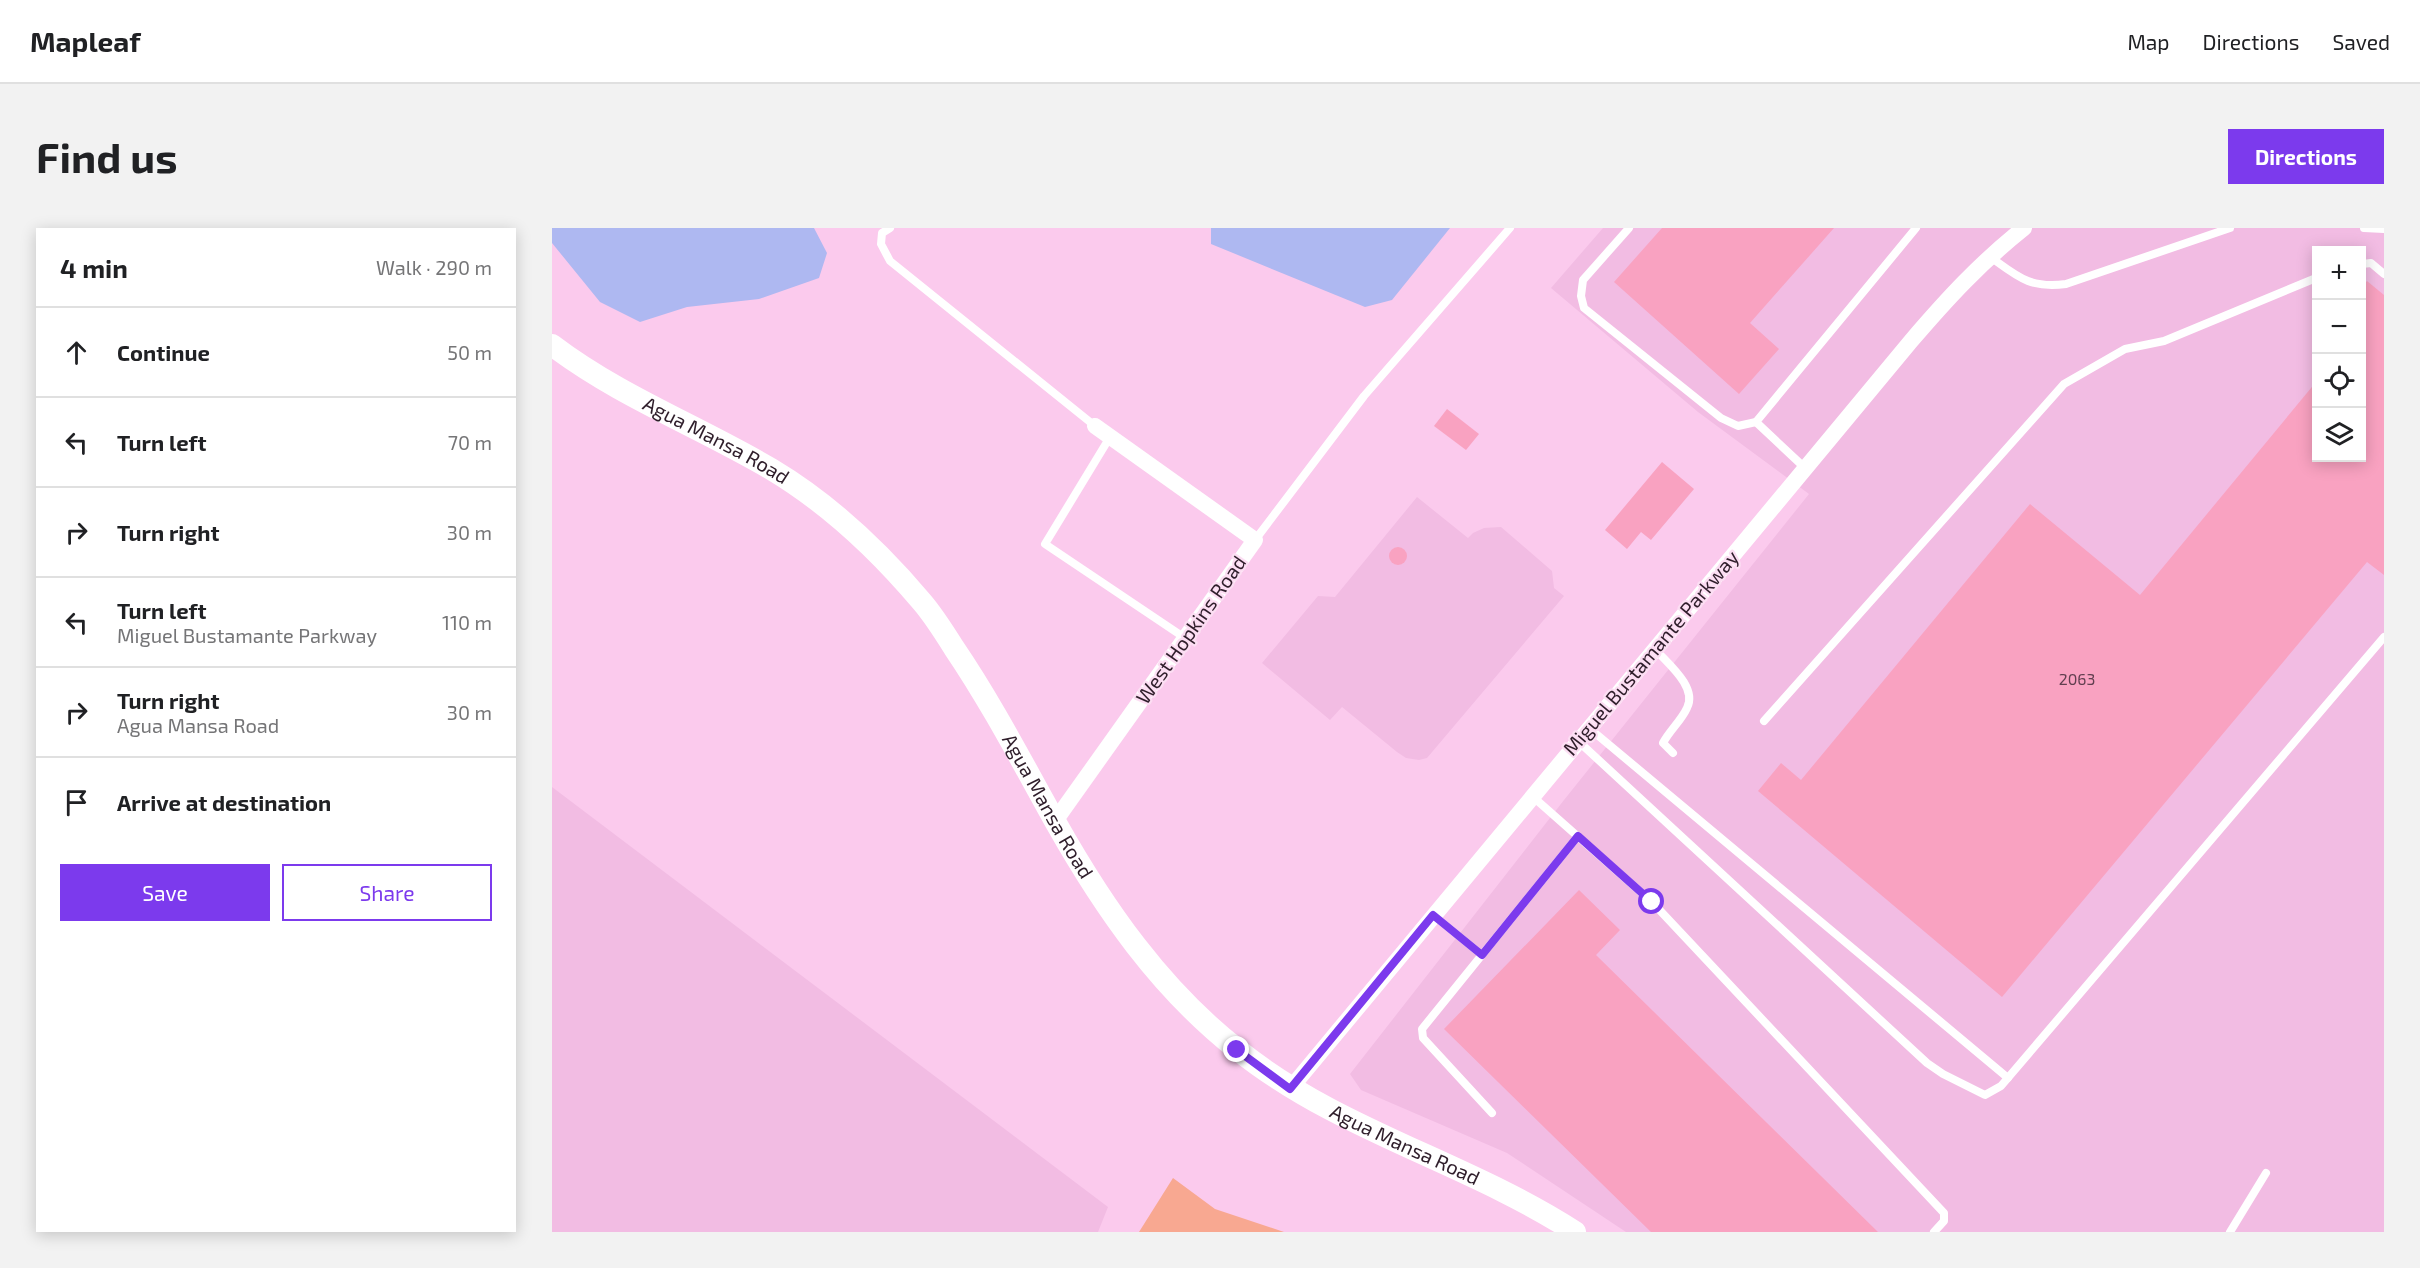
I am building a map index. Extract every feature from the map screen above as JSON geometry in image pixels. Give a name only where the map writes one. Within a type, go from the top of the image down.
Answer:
[{"type":"main road","name":"Agua Mansa Road","points":[[552,345],[584,370],[773,470],[820,503],[876,552],[925,605],[962,659],[1003,724],[1055,821],[1109,912],[1152,967],[1198,1016],[1237,1050],[1290,1089],[1367,1129],[1533,1206],[1575,1232]]},
{"type":"street","name":"Miguel Bustamante Parkway","points":[[1290,1089],[1532,795],[1946,300],[1989,256],[2024,228]]},
{"type":"street","name":"West Hopkins Road","points":[[1055,821],[1255,540],[1095,426]]},
{"type":"lane","points":[[890,228],[882,233],[881,244],[890,261],[1095,426]]},
{"type":"lane","points":[[1255,540],[1364,396],[1510,228]]},
{"type":"lane","points":[[1629,228],[1583,280],[1581,296],[1584,308],[1721,418],[1738,426],[1756,422],[1916,228]]},
{"type":"lane","points":[[1989,256],[2016,275],[2037,286],[2066,284],[2229,228]]},
{"type":"lane","points":[[2364,228],[2384,229]]},
{"type":"lane","points":[[2366,264],[2371,263],[2384,274]]},
{"type":"lane","points":[[1764,721],[2064,384],[2125,349],[2164,341],[2312,280]]},
{"type":"lane","points":[[1756,422],[1805,468]]},
{"type":"lane","points":[[1110,436],[1045,544],[1185,638]]},
{"type":"lane","points":[[1577,741],[1943,1074],[1985,1095],[2001,1086],[2008,1078],[2384,637]]},
{"type":"lane","points":[[1654,649],[1682,679],[1690,694],[1689,705],[1663,743],[1673,753]]},
{"type":"lane","points":[[1589,728],[2008,1078]]},
{"type":"lane","points":[[1532,795],[1652,902],[1944,1214],[1944,1221],[1934,1232]]},
{"type":"lane","points":[[1492,1113],[1423,1038],[1422,1029],[1578,836]]},
{"type":"lane","points":[[1433,915],[1482,955]]},
{"type":"lane","points":[[2230,1232],[2266,1173]]},
{"type":"shaded area","points":[[1603,228],[2384,228],[2384,1232],[1626,1232],[1507,1153],[1361,1090],[1350,1074],[1564,800],[1809,494],[1698,412],[1551,288]]},
{"type":"shaded area","points":[[1417,497],[1468,538],[1484,528],[1501,527],[1552,571],[1554,588],[1564,596],[1427,758],[1419,760],[1406,758],[1397,752],[1342,707],[1330,720],[1262,663],[1318,596],[1335,597]]},
{"type":"shaded area","points":[[552,787],[1108,1207],[1098,1232],[552,1232]]},
{"type":"shaded area","points":[[1173,1178],[1215,1209],[1284,1232],[1139,1232]]},
{"type":"water","points":[[552,228],[814,228],[827,253],[819,278],[759,299],[687,307],[640,322],[600,302],[552,243]]},
{"type":"water","points":[[1211,228],[1450,228],[1392,300],[1365,307],[1211,244]]},
{"type":"building","points":[[1662,228],[1834,228],[1750,323],[1779,349],[1739,394],[1614,282]]},
{"type":"building","points":[[2366,282],[2384,295],[2384,575],[2367,562],[2002,997],[1758,791],[1781,763],[1801,780],[2030,504],[2140,595],[2312,387],[2312,462],[2366,462]]},
{"type":"building","points":[[1447,409],[1479,434],[1466,450],[1434,426]]},
{"type":"building","points":[[1662,462],[1694,489],[1651,540],[1641,532],[1627,549],[1605,530]]},
{"type":"building","points":[[1398,547],[1404,550],[1407,556],[1404,562],[1398,565],[1392,562],[1389,556],[1392,550]]},
{"type":"building","points":[[1579,890],[1620,930],[1596,955],[1878,1232],[1651,1232],[1444,1029]]},
{"type":"route","points":[[1237,1050],[1290,1089],[1433,915],[1482,955],[1578,836],[1652,902]]}]
